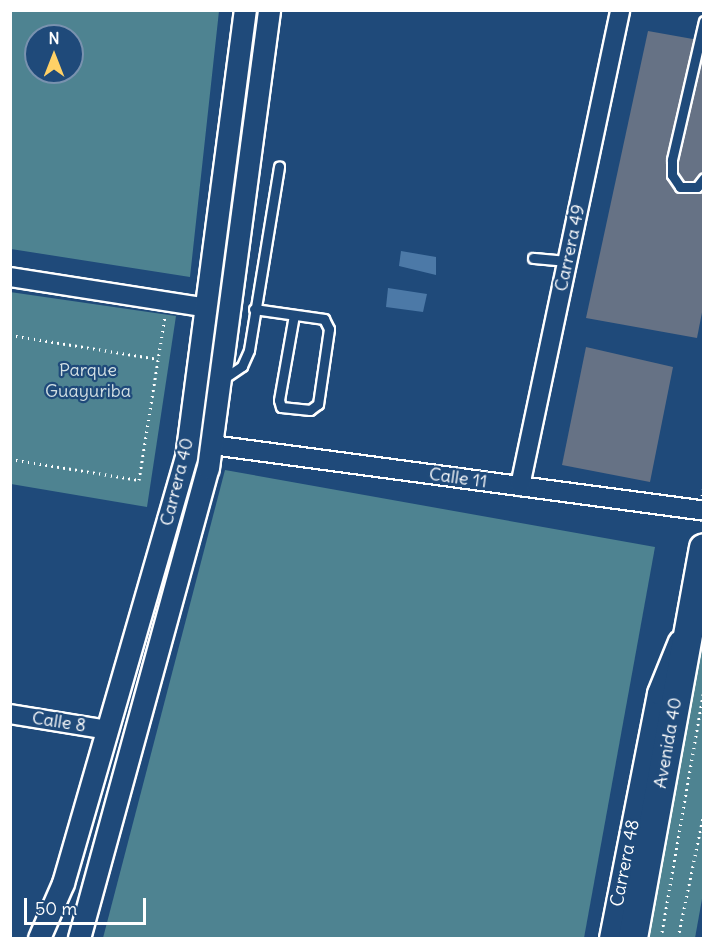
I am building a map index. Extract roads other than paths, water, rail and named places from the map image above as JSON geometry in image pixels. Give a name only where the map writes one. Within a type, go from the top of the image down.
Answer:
[{"type":"highway","name":"Avenida 40","points":[[633,939],[704,548]]},
{"type":"street","name":"Carrera 40","points":[[39,939],[63,883],[186,457],[245,10]]},
{"type":"street","name":"Carrera 40","points":[[79,939],[212,445],[269,10]]},
{"type":"street","name":"Carrera 49","points":[[520,486],[620,10]]},
{"type":"street","points":[[10,277],[207,308]]},
{"type":"street","name":"Calle 11","points":[[212,445],[704,511]]},
{"type":"street","name":"Carrera 48","points":[[610,939],[658,693],[691,616]]},
{"type":"street","name":"Calle 8","points":[[10,714],[108,730]]},
{"type":"lane","points":[[704,21],[672,160],[672,175],[680,187],[697,187],[704,178]]},
{"type":"lane","points":[[221,380],[242,366],[249,350],[279,166]]},
{"type":"lane","points":[[533,258],[568,261]]},
{"type":"lane","points":[[254,309],[324,319],[329,329],[318,404],[310,410],[281,407],[279,400],[294,315]]},
{"type":"water","points":[[401,251],[436,257],[436,275],[399,266]]},
{"type":"water","points":[[388,288],[427,294],[423,312],[386,307]]},
{"type":"park label","name":"Parque Guayuriba","points":[[88,382]]}]
